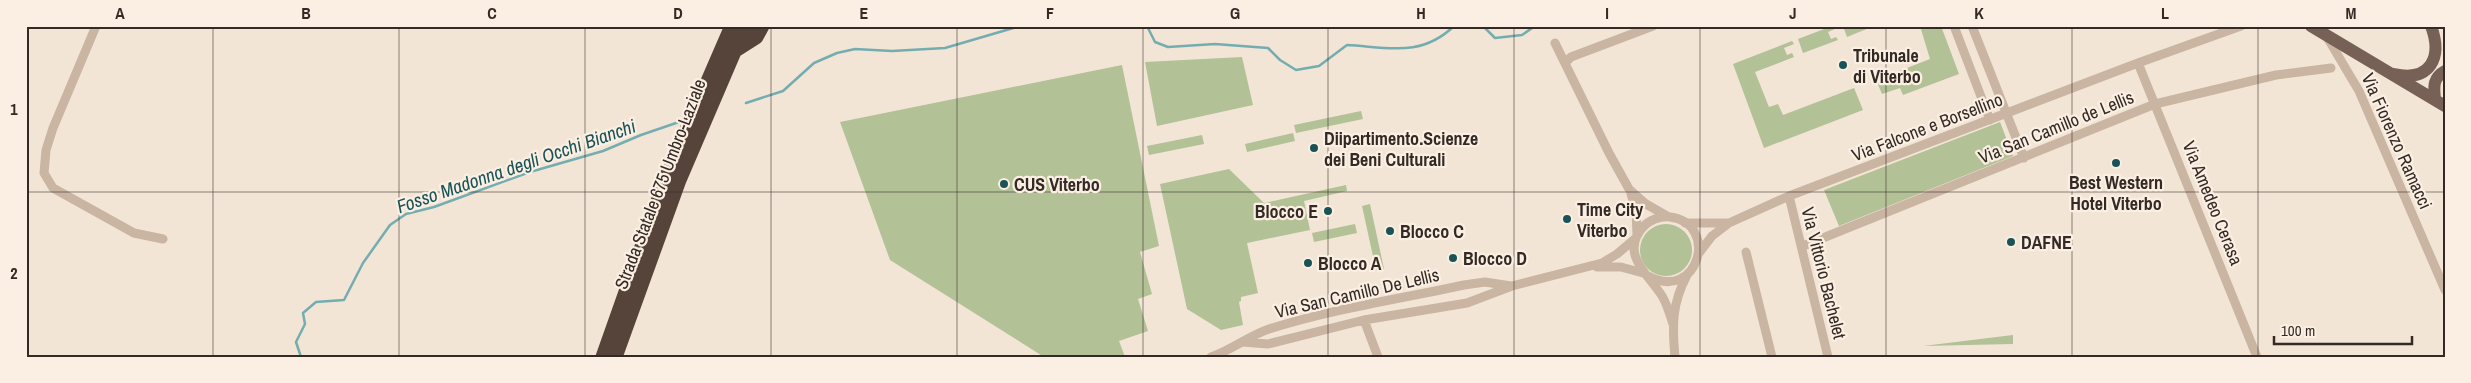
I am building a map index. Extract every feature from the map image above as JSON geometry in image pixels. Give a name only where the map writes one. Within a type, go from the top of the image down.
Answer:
[{"type":"highway","name":"Strada Statale 675 Umbro-Laziale","points":[[603,357],[667,176],[732,26]]},
{"type":"highway","name":"Strada Statale 675 Umbro-Laziale","points":[[615,357],[679,180],[745,26]]},
{"type":"highway","points":[[734,51],[756,38],[762,26]]},
{"type":"main road","points":[[2311,26],[2440,103]]},
{"type":"main road","points":[[2386,72],[2409,77],[2420,74],[2428,68],[2436,54],[2437,45],[2433,26]]},
{"type":"main road","points":[[2433,26],[2445,41]]},
{"type":"main road","points":[[2440,103],[2434,83],[2439,75],[2445,71]]},
{"type":"street","points":[[96,26],[46,150],[44,172],[53,188],[134,234],[163,239]]},
{"type":"street","points":[[1566,62],[1571,57],[1653,26]]},
{"type":"street","points":[[1954,26],[1990,120]]},
{"type":"street","points":[[1972,26],[2024,158]]},
{"type":"street","points":[[2212,36],[2222,26]]},
{"type":"street","name":"Via Falcone e Borsellino","points":[[1699,253],[1712,236],[1729,223],[1789,196],[2138,63],[2241,26]]},
{"type":"street","name":"Via Fiorenzo Ramacci","points":[[2325,35],[2359,91],[2445,290]]},
{"type":"street","points":[[1555,43],[1566,62],[1569,72],[1608,152],[1629,189],[1636,210],[1634,255],[1645,275],[1663,298],[1673,324]]},
{"type":"street","name":"Via Amedeo Cerasa","points":[[2138,63],[2257,357]]},
{"type":"street","name":"Via San Camillo de Lellis","points":[[1803,246],[2155,104],[2276,75],[2331,68]]},
{"type":"street","points":[[1975,82],[1991,76]]},
{"type":"street","points":[[1629,189],[1646,204],[1669,217],[1685,223],[1696,236],[1699,253],[1697,261],[1676,296],[1673,324],[1675,357]]},
{"type":"street","name":"Via Vittorio Bachelet","points":[[1789,196],[1803,246],[1828,357]]},
{"type":"street","points":[[1636,237],[1647,222],[1669,217]]},
{"type":"street","name":"Via Falcone e Borsellino","points":[[1685,223],[1729,223]]},
{"type":"street","name":"Via San Camillo De Lellis","points":[[1242,342],[1268,344],[1364,320],[1467,303],[1512,286],[1602,263],[1617,254],[1636,237]]},
{"type":"street","points":[[1746,252],[1772,357]]},
{"type":"street","name":"Via San Camillo De Lellis","points":[[1585,268],[1612,266],[1645,275]]},
{"type":"street","points":[[1645,275],[1663,282],[1672,282],[1687,275]]},
{"type":"street","name":"Via San Camillo De Lellis","points":[[1211,357],[1228,351],[1268,330],[1464,285],[1485,282],[1512,286]]},
{"type":"street","points":[[1364,320],[1378,357]]},
{"type":"green space","points":[[1832,26],[1837,26],[1837,28],[1828,32],[1831,39],[1836,37],[1838,40],[1803,53],[1798,39]]},
{"type":"green space","points":[[1843,26],[1874,26],[1847,37]]},
{"type":"green space","points":[[1920,26],[1941,26],[1959,74],[1903,95],[1900,88],[1882,94],[1876,80],[1930,59]]},
{"type":"green space","points":[[1792,41],[1794,44],[1784,48],[1787,55],[1792,53],[1794,57],[1755,72],[1769,107],[1778,104],[1783,115],[1854,88],[1863,110],[1764,148],[1733,64]]},
{"type":"green space","points":[[1242,57],[1253,105],[1157,126],[1145,62]]},
{"type":"green space","name":"CUS Viterbo","points":[[1122,65],[1159,246],[1140,252],[1152,294],[1138,299],[1148,331],[1119,341],[1125,357],[1044,357],[890,260],[840,122]]},
{"type":"green space","points":[[1361,111],[1363,119],[1296,133],[1294,125]]},
{"type":"green space","points":[[2000,122],[2013,156],[1839,226],[1824,190]]},
{"type":"green space","points":[[1293,133],[1295,141],[1247,152],[1245,144]]},
{"type":"green space","points":[[1202,135],[1204,144],[1149,155],[1147,146]]},
{"type":"green space","points":[[1229,169],[1264,203],[1346,185],[1347,191],[1304,201],[1310,230],[1247,243],[1258,293],[1241,297],[1239,302],[1243,325],[1221,330],[1187,309],[1160,184]]},
{"type":"green space","points":[[1370,204],[1384,269],[1376,270],[1362,206]]},
{"type":"green space","points":[[1355,224],[1357,233],[1314,242],[1312,233]]},
{"type":"green space","points":[[1661,224],[1671,224],[1685,231],[1692,245],[1692,255],[1685,269],[1671,276],[1661,276],[1651,272],[1644,265],[1640,255],[1640,245],[1644,235],[1651,228]]},
{"type":"green space","points":[[2013,335],[2013,344],[1923,346]]},
{"type":"waterway","name":"Fosso Madonna degli Occhi Bianchi","points":[[746,103],[783,91],[814,63],[837,53],[855,49],[892,51],[945,48],[1020,26]]},
{"type":"waterway","name":"Fosso Madonna degli Occhi Bianchi","points":[[1147,26],[1155,42],[1168,47],[1215,44],[1268,48],[1280,60],[1296,70],[1319,66],[1347,45],[1390,48],[1416,47],[1442,36],[1454,26]]},
{"type":"waterway","name":"Fosso Madonna degli Occhi Bianchi","points":[[1483,26],[1495,38],[1522,35],[1535,26]]},
{"type":"waterway","name":"Fosso Madonna degli Occhi Bianchi","points":[[301,357],[296,342],[305,324],[303,313],[316,302],[344,300],[363,263],[390,225],[406,214],[434,207],[530,172],[603,151],[679,122]]},
{"type":"place","name":"Tribunale di Viterbo","points":[[1843,65]]},
{"type":"place","name":"Diipartimento.Scienze dei Beni Culturali","points":[[1314,148]]},
{"type":"place","name":"Best Western Hotel Viterbo","points":[[2116,163]]},
{"type":"place","name":"CUS Viterbo","points":[[1004,184]]},
{"type":"place","name":"Blocco E","points":[[1328,211]]},
{"type":"place","name":"Time City Viterbo","points":[[1567,219]]},
{"type":"place","name":"Blocco C","points":[[1390,231]]},
{"type":"place","name":"DAFNE","points":[[2011,242]]},
{"type":"place","name":"Blocco D","points":[[1453,258]]},
{"type":"place","name":"Blocco A","points":[[1308,263]]}]
